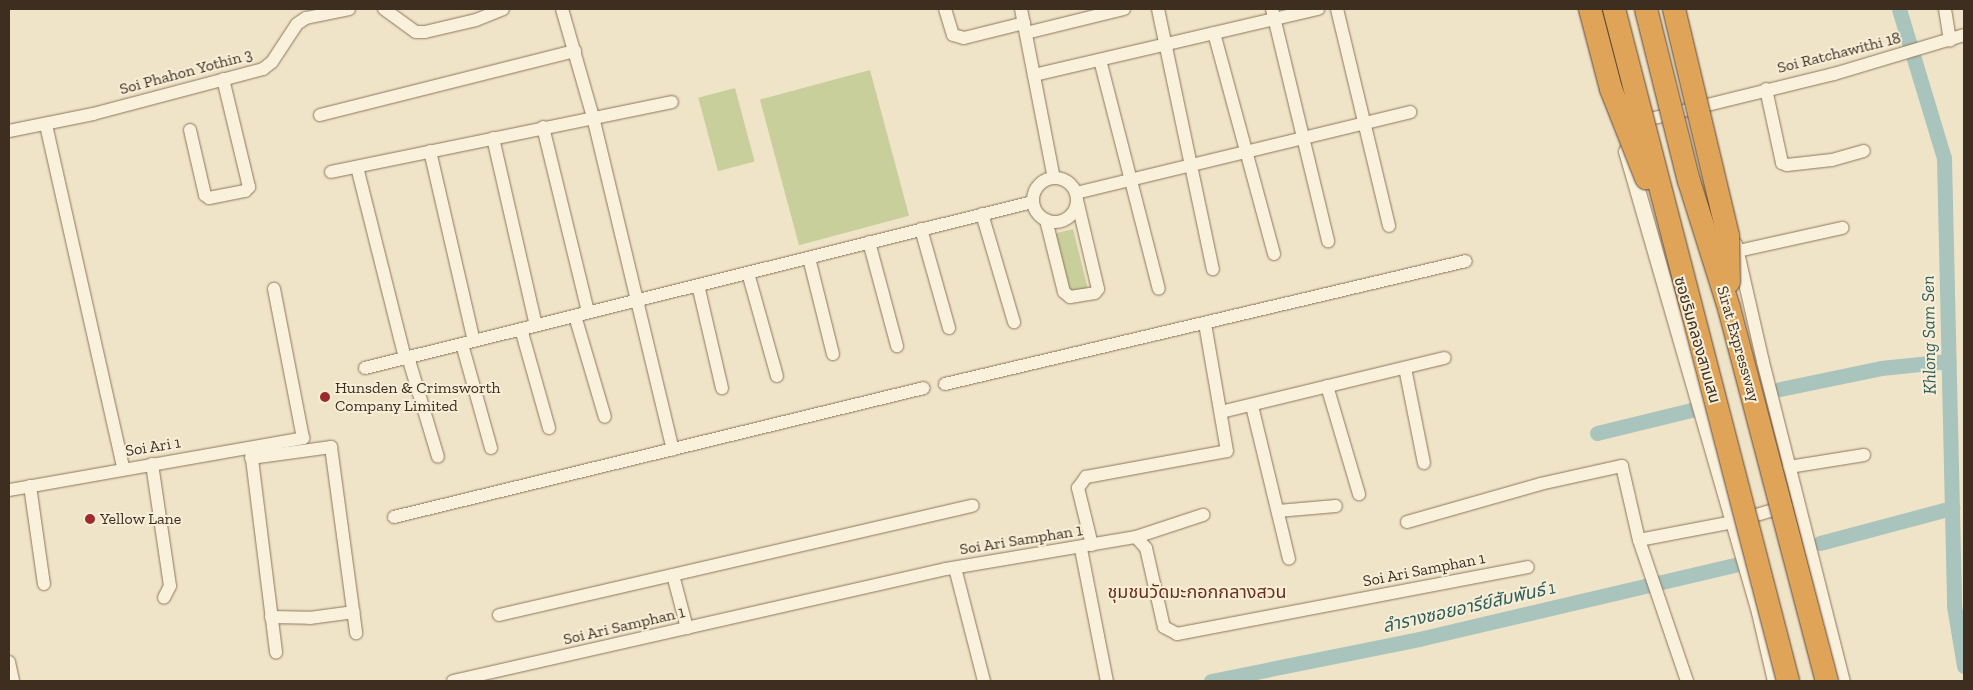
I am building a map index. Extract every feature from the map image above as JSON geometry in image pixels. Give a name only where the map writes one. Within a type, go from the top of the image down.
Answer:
[{"type":"highway","points":[[1590,9],[1611,89],[1672,236]]},
{"type":"highway","points":[[1614,9],[1788,681]]},
{"type":"highway","name":"Sirat Expressway","points":[[1646,9],[1690,181],[1729,308],[1827,681]]},
{"type":"highway","points":[[1676,9],[1728,236],[1729,308]]},
{"type":"street","name":"Soi Phahon Yothin 3","points":[[9,131],[46,125],[263,69],[272,62],[296,24],[306,18],[349,9]]},
{"type":"street","points":[[384,9],[416,32],[424,32],[476,20],[504,9]]},
{"type":"street","points":[[562,9],[593,117],[673,449]]},
{"type":"street","points":[[945,9],[953,35],[964,38],[1124,9]]},
{"type":"street","points":[[1021,9],[1054,178]]},
{"type":"street","points":[[1158,9],[1189,165],[1213,269]]},
{"type":"street","points":[[1034,75],[1214,33],[1273,14],[1318,9]]},
{"type":"street","points":[[1337,9],[1389,226]]},
{"type":"street","name":"ซอยริมคลองสามเสน","points":[[1585,9],[1733,522],[1775,681]]},
{"type":"street","points":[[1676,9],[1705,104],[1790,467],[1844,681]]},
{"type":"street","points":[[1945,9],[1950,41]]},
{"type":"street","points":[[1273,14],[1328,241]]},
{"type":"street","points":[[1214,33],[1274,254]]},
{"type":"street","name":"Soi Ratchawithi 18","points":[[1619,127],[1900,55],[1950,41],[1964,35]]},
{"type":"street","points":[[320,115],[575,51]]},
{"type":"street","points":[[1100,60],[1159,290]]},
{"type":"street","points":[[190,130],[205,195],[209,198],[245,191],[249,186],[223,78]]},
{"type":"street","points":[[1766,89],[1782,162],[1787,165],[1832,160],[1864,151]]},
{"type":"street","points":[[331,172],[672,102]]},
{"type":"street","points":[[1076,196],[1131,179],[1410,112]]},
{"type":"street","points":[[46,125],[123,468]]},
{"type":"street","points":[[543,127],[588,312]]},
{"type":"street","points":[[493,138],[536,325]]},
{"type":"street","points":[[430,151],[491,448]]},
{"type":"street","points":[[357,167],[406,358],[438,458]]},
{"type":"street","points":[[1054,178],[1067,182],[1076,196],[1098,289],[1094,293],[1070,297],[1064,292],[1046,220],[1037,213],[1033,202],[1041,183],[1054,178]]},
{"type":"street","points":[[1046,220],[1067,219],[1076,196]]},
{"type":"street","points":[[364,368],[1033,202]]},
{"type":"street","points":[[982,214],[1014,322]]},
{"type":"street","points":[[1738,251],[1842,228]]},
{"type":"street","points":[[921,230],[949,328]]},
{"type":"street","points":[[869,242],[897,346]]},
{"type":"street","points":[[809,258],[833,354]]},
{"type":"street","points":[[945,384],[1206,324],[1466,261]]},
{"type":"street","points":[[748,273],[777,376]]},
{"type":"street","points":[[698,285],[722,388]]},
{"type":"street","name":"Soi Ari 1","points":[[9,490],[123,468],[251,453],[272,449],[303,438],[274,289]]},
{"type":"street","points":[[575,316],[605,418]]},
{"type":"street","points":[[1107,681],[1078,488],[1086,477],[1227,451],[1206,324]]},
{"type":"street","points":[[521,329],[549,428]]},
{"type":"street","points":[[1221,412],[1445,358]]},
{"type":"street","points":[[1405,368],[1424,463]]},
{"type":"street","points":[[1328,386],[1359,494]]},
{"type":"street","points":[[394,517],[924,388]]},
{"type":"street","points":[[1252,406],[1289,559]]},
{"type":"street","points":[[272,449],[331,446],[356,633]]},
{"type":"street","points":[[251,453],[276,652]]},
{"type":"street","points":[[1790,467],[1864,455]]},
{"type":"street","points":[[152,464],[170,586],[164,598]]},
{"type":"street","points":[[1407,522],[1540,484],[1622,466],[1639,540],[1687,681]]},
{"type":"street","points":[[30,486],[44,584]]},
{"type":"street","points":[[1639,540],[1733,522],[1799,503]]},
{"type":"street","points":[[499,615],[973,506]]},
{"type":"street","points":[[1278,511],[1336,506]]},
{"type":"street","points":[[1136,537],[1203,515]]},
{"type":"street","name":"Soi Ari Samphan 1","points":[[453,681],[954,568],[1136,537],[1146,548],[1164,627],[1177,634],[1528,567]]},
{"type":"street","points":[[954,568],[984,681]]},
{"type":"street","points":[[673,574],[687,628]]},
{"type":"street","points":[[271,617],[310,618],[354,612]]},
{"type":"street","points":[[9,662],[13,681]]},
{"type":"green space","points":[[870,70],[909,216],[799,245],[760,100]]},
{"type":"green space","points":[[735,88],[755,161],[718,171],[698,98]]},
{"type":"green space","points":[[1073,229],[1089,295],[1068,300],[1052,234]]},
{"type":"waterway","name":"Khlong Sam Sen","points":[[1899,9],[1944,158],[1954,606],[1964,666]]},
{"type":"waterway","points":[[1780,389],[1881,368],[1949,361]]},
{"type":"waterway","points":[[1597,433],[1691,410]]},
{"type":"waterway","name":"ลำรางซอยอารีย์สัมพันธ์ 1","points":[[1820,543],[1952,508]]},
{"type":"waterway","name":"ลำรางซอยอารีย์สัมพันธ์ 1","points":[[1211,681],[1419,639],[1735,565]]},
{"type":"place","name":"Hunsden & Crimsworth Company Limited","points":[[325,397]]},
{"type":"place","name":"Yellow Lane","points":[[90,519]]},
{"type":"district","name":"ชุมชนวัดมะกอกกลางสวน","points":[[1197,592]]}]
